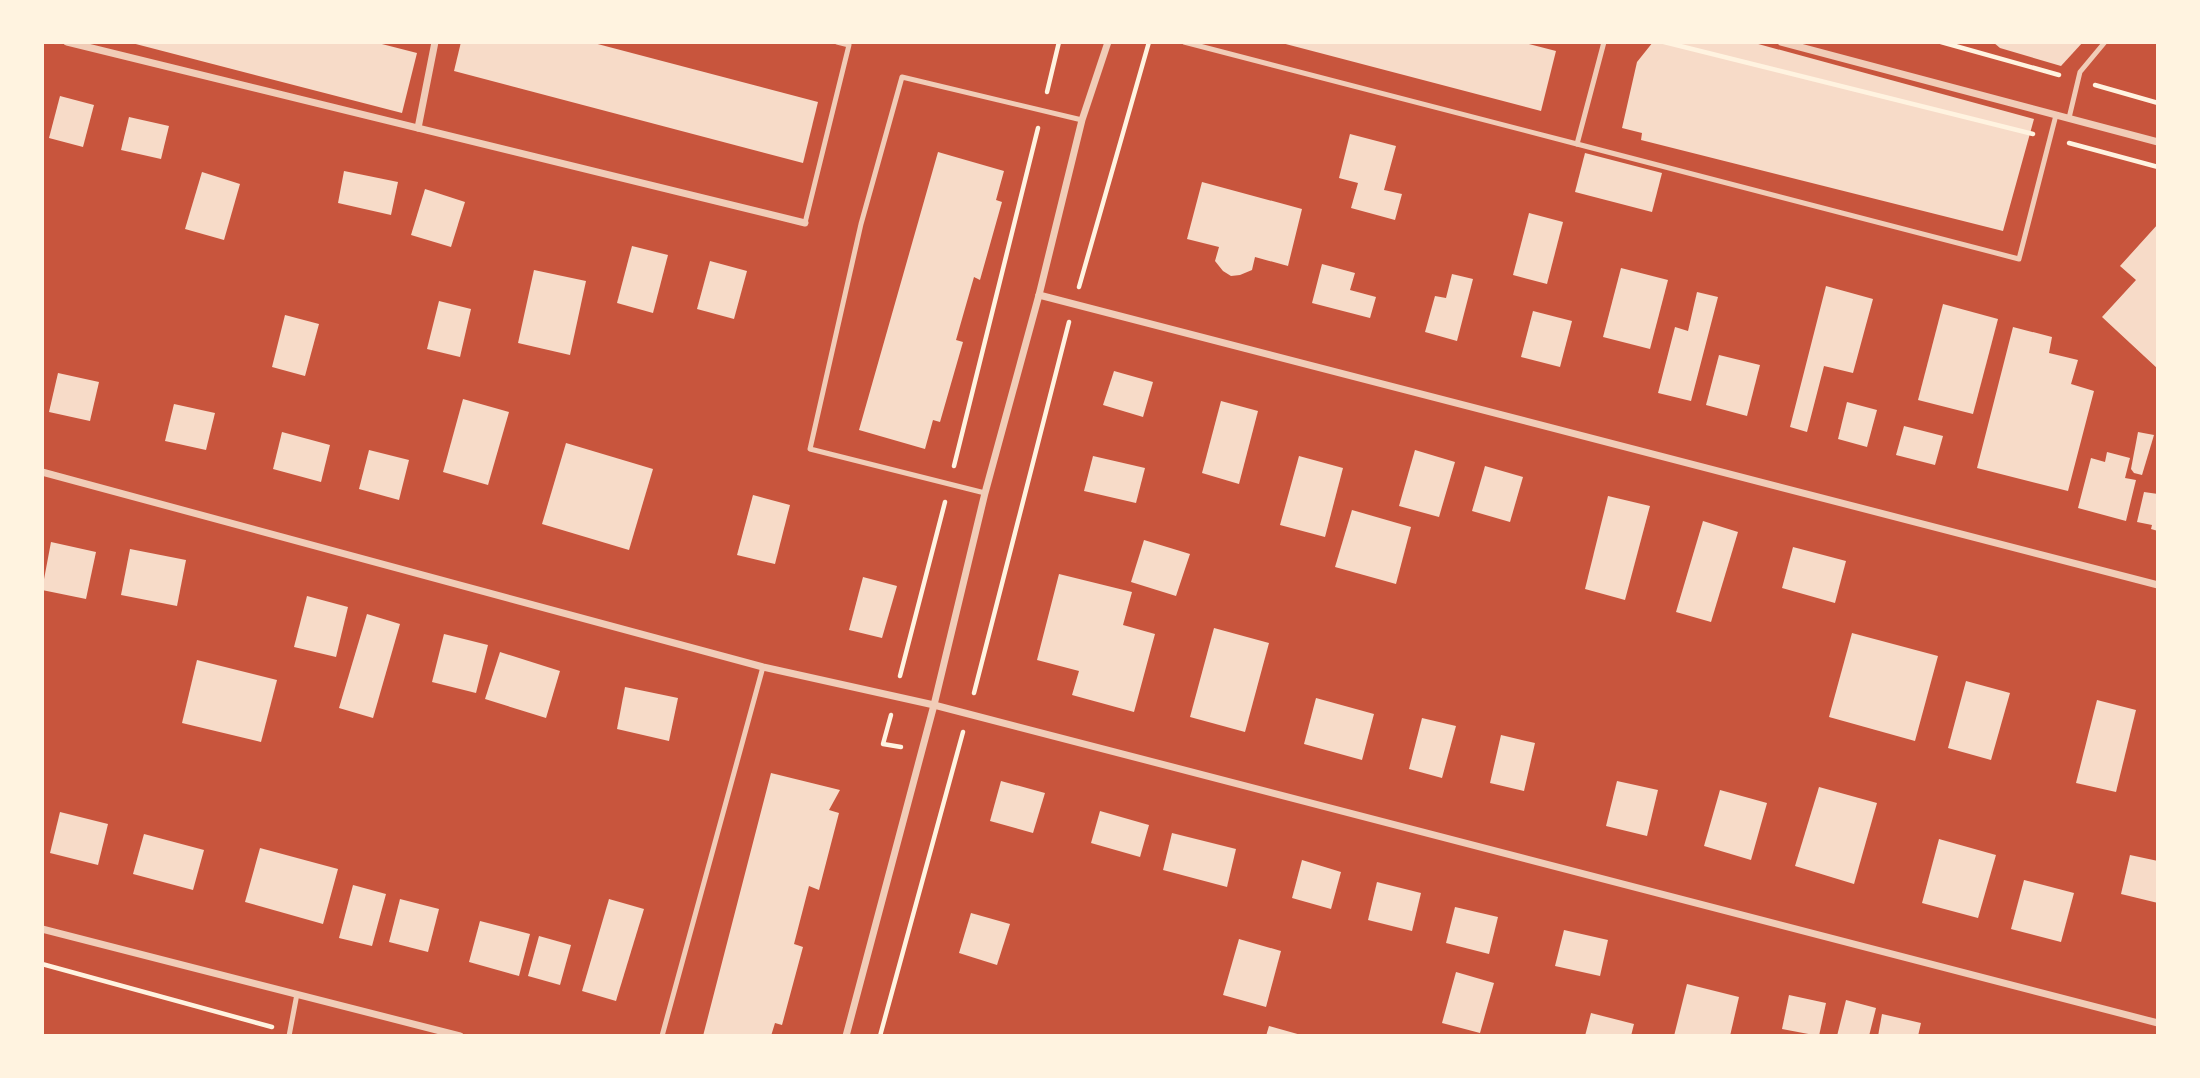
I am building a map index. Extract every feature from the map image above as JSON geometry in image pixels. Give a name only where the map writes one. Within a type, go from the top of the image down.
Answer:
[{"type":"street","points":[[67,42],[805,223]]},
{"type":"street","points":[[418,128],[435,42]]},
{"type":"street","points":[[845,1036],[934,705],[985,493],[1039,295],[1082,120],[1108,42]]},
{"type":"street","points":[[1780,42],[2158,142]]},
{"type":"street","points":[[1039,295],[2158,585]]},
{"type":"street","points":[[42,472],[763,667],[934,705],[2158,1023]]},
{"type":"street","points":[[42,929],[460,1036]]},
{"type":"lane","points":[[805,223],[849,45],[837,42]]},
{"type":"lane","points":[[1184,42],[2019,259],[2056,115]]},
{"type":"lane","points":[[1577,144],[1604,42]]},
{"type":"lane","points":[[2069,118],[2078,80],[2085,66],[2105,42]]},
{"type":"lane","points":[[985,493],[810,449],[860,224],[902,77],[1082,120]]},
{"type":"lane","points":[[662,1036],[763,667]]},
{"type":"lane","points":[[290,1034],[297,994]]},
{"type":"path","points":[[956,760],[883,744],[1059,42]]},
{"type":"path","points":[[880,1036],[956,760],[1074,303],[1149,42]]},
{"type":"path","points":[[1664,42],[2158,167]]},
{"type":"path","points":[[1941,42],[2158,103]]},
{"type":"path","points":[[42,964],[290,1034]]},
{"type":"building","points":[[128,42],[374,42],[417,53],[402,113]]},
{"type":"building","points":[[461,42],[590,42],[818,102],[803,163],[454,71]]},
{"type":"building","points":[[1278,42],[1521,42],[1556,51],[1541,111]]},
{"type":"building","points":[[1653,42],[1751,42],[2034,119],[2003,231],[1641,140],[1642,133],[1622,128],[1637,62]]},
{"type":"building","points":[[1993,42],[2083,42],[2061,66],[2000,48]]},
{"type":"building","points":[[60,96],[94,105],[83,147],[49,138]]},
{"type":"building","points":[[129,117],[169,126],[161,159],[121,150]]},
{"type":"building","points":[[1350,134],[1396,146],[1384,190],[1402,194],[1395,220],[1351,208],[1358,183],[1339,178]]},
{"type":"building","points":[[938,152],[1004,171],[996,200],[1002,202],[980,280],[974,277],[956,340],[963,342],[940,422],[933,420],[925,449],[859,430]]},
{"type":"building","points":[[1585,153],[1662,173],[1652,212],[1575,192]]},
{"type":"building","points":[[344,171],[398,182],[391,215],[338,203]]},
{"type":"building","points":[[202,172],[240,184],[224,240],[185,229]]},
{"type":"building","points":[[1202,182],[1302,209],[1288,266],[1255,257],[1252,270],[1231,276],[1215,261],[1219,247],[1187,239]]},
{"type":"building","points":[[425,189],[465,202],[451,247],[411,235]]},
{"type":"building","points":[[1529,213],[1563,222],[1547,284],[1513,275]]},
{"type":"building","points":[[2158,224],[2158,369],[2102,317],[2136,280],[2120,266]]},
{"type":"building","points":[[632,246],[668,255],[653,313],[617,303]]},
{"type":"building","points":[[710,261],[747,271],[734,319],[697,309]]},
{"type":"building","points":[[1322,264],[1355,273],[1350,290],[1376,297],[1370,318],[1312,303]]},
{"type":"building","points":[[1621,268],[1668,280],[1650,349],[1603,337]]},
{"type":"building","points":[[534,270],[586,281],[570,355],[518,343]]},
{"type":"building","points":[[1452,274],[1473,279],[1457,341],[1425,332],[1435,296],[1446,298]]},
{"type":"building","points":[[1826,286],[1873,299],[1853,373],[1824,366],[1807,432],[1790,427]]},
{"type":"building","points":[[1697,292],[1718,297],[1691,401],[1658,393],[1675,327],[1688,331]]},
{"type":"building","points":[[439,301],[471,309],[460,357],[427,349]]},
{"type":"building","points":[[1943,304],[1998,319],[1973,414],[1918,400]]},
{"type":"building","points":[[1533,311],[1572,321],[1560,367],[1521,357]]},
{"type":"building","points":[[285,315],[319,324],[305,376],[272,367]]},
{"type":"building","points":[[2013,327],[2052,337],[2049,353],[2078,360],[2071,384],[2094,391],[2068,491],[1977,468]]},
{"type":"building","points":[[1719,355],[1760,365],[1747,416],[1706,405]]},
{"type":"building","points":[[1114,371],[1153,382],[1143,417],[1103,405]]},
{"type":"building","points":[[58,373],[99,382],[90,421],[49,412]]},
{"type":"building","points":[[463,399],[509,412],[488,485],[443,472]]},
{"type":"building","points":[[1221,401],[1258,411],[1239,484],[1202,473]]},
{"type":"building","points":[[1847,402],[1877,410],[1867,447],[1838,439]]},
{"type":"building","points":[[174,404],[215,413],[206,450],[165,441]]},
{"type":"building","points":[[1904,426],[1943,436],[1935,465],[1896,455]]},
{"type":"building","points":[[282,432],[330,445],[321,482],[273,469]]},
{"type":"building","points":[[2138,432],[2154,435],[2142,475],[2131,469]]},
{"type":"building","points":[[566,443],[653,469],[629,550],[542,524]]},
{"type":"building","points":[[369,450],[409,460],[399,500],[359,489]]},
{"type":"building","points":[[1415,450],[1455,462],[1439,517],[1399,506]]},
{"type":"building","points":[[2107,452],[2130,458],[2125,478],[2136,480],[2126,521],[2078,508],[2091,458],[2105,462]]},
{"type":"building","points":[[1093,456],[1145,468],[1136,503],[1084,491]]},
{"type":"building","points":[[1299,456],[1343,468],[1325,537],[1280,525]]},
{"type":"building","points":[[1485,466],[1523,477],[1510,522],[1472,511]]},
{"type":"building","points":[[2144,492],[2158,494],[2158,531],[2151,529],[2152,525],[2137,522]]},
{"type":"building","points":[[753,495],[790,505],[775,564],[737,555]]},
{"type":"building","points":[[1608,496],[1650,506],[1625,600],[1585,589]]},
{"type":"building","points":[[1352,510],[1411,527],[1396,584],[1335,567]]},
{"type":"building","points":[[1703,521],[1738,532],[1711,622],[1676,612]]},
{"type":"building","points":[[1144,540],[1190,554],[1176,596],[1131,582]]},
{"type":"building","points":[[51,542],[96,552],[86,599],[42,590]]},
{"type":"building","points":[[1793,547],[1846,561],[1835,603],[1782,588]]},
{"type":"building","points":[[130,549],[186,560],[177,606],[121,595]]},
{"type":"building","points":[[1059,574],[1132,592],[1123,625],[1155,634],[1134,712],[1072,695],[1079,671],[1037,660]]},
{"type":"building","points":[[863,577],[897,586],[882,638],[849,630]]},
{"type":"building","points":[[307,596],[348,607],[336,657],[294,647]]},
{"type":"building","points":[[367,614],[400,624],[373,718],[339,708]]},
{"type":"building","points":[[1214,628],[1269,643],[1245,732],[1190,717]]},
{"type":"building","points":[[1852,633],[1938,656],[1915,741],[1829,717]]},
{"type":"building","points":[[444,634],[488,645],[476,693],[432,682]]},
{"type":"building","points":[[500,652],[560,671],[546,718],[485,699]]},
{"type":"building","points":[[197,660],[277,680],[261,742],[182,723]]},
{"type":"building","points":[[1966,681],[2010,693],[1991,760],[1948,748]]},
{"type":"building","points":[[625,687],[678,698],[669,741],[617,729]]},
{"type":"building","points":[[1316,698],[1374,714],[1362,760],[1304,744]]},
{"type":"building","points":[[2097,700],[2136,710],[2116,792],[2076,783]]},
{"type":"building","points":[[1422,718],[1456,726],[1442,778],[1409,769]]},
{"type":"building","points":[[1501,735],[1535,743],[1524,791],[1490,783]]},
{"type":"building","points":[[771,773],[840,790],[829,810],[839,813],[819,890],[809,886],[794,944],[803,947],[782,1025],[775,1023],[771,1036],[703,1036]]},
{"type":"building","points":[[1001,781],[1045,793],[1033,833],[990,821]]},
{"type":"building","points":[[1617,781],[1658,790],[1647,836],[1606,826]]},
{"type":"building","points":[[1819,787],[1877,803],[1854,884],[1795,866]]},
{"type":"building","points":[[1720,790],[1767,803],[1751,860],[1704,846]]},
{"type":"building","points":[[1100,811],[1149,825],[1140,857],[1091,843]]},
{"type":"building","points":[[60,812],[108,824],[98,865],[50,853]]},
{"type":"building","points":[[1172,833],[1236,849],[1227,887],[1163,870]]},
{"type":"building","points":[[144,834],[204,850],[193,890],[133,874]]},
{"type":"building","points":[[1939,839],[1996,855],[1978,918],[1922,903]]},
{"type":"building","points":[[260,848],[338,869],[323,924],[245,902]]},
{"type":"building","points":[[2130,855],[2158,861],[2158,903],[2121,894]]},
{"type":"building","points":[[1302,860],[1341,872],[1331,909],[1292,898]]},
{"type":"building","points":[[2024,880],[2074,893],[2061,942],[2011,929]]},
{"type":"building","points":[[1377,882],[1421,893],[1412,931],[1368,920]]},
{"type":"building","points":[[353,885],[386,894],[372,946],[339,938]]},
{"type":"building","points":[[400,899],[439,909],[428,952],[389,942]]},
{"type":"building","points":[[609,899],[644,909],[616,1001],[582,991]]},
{"type":"building","points":[[1455,907],[1498,917],[1489,954],[1446,943]]},
{"type":"building","points":[[971,913],[1010,924],[997,965],[959,953]]},
{"type":"building","points":[[480,921],[530,934],[519,976],[469,962]]},
{"type":"building","points":[[1564,930],[1608,940],[1600,976],[1555,966]]},
{"type":"building","points":[[539,936],[571,945],[560,985],[528,976]]},
{"type":"building","points":[[1239,939],[1281,951],[1266,1007],[1223,995]]},
{"type":"building","points":[[1456,972],[1494,983],[1480,1033],[1442,1023]]},
{"type":"building","points":[[1687,984],[1739,997],[1730,1036],[1674,1036]]},
{"type":"building","points":[[1789,995],[1826,1003],[1819,1036],[1782,1029]]},
{"type":"building","points":[[1846,1000],[1876,1008],[1869,1036],[1837,1036]]},
{"type":"building","points":[[1591,1013],[1634,1024],[1631,1036],[1585,1036]]},
{"type":"building","points":[[1882,1014],[1921,1023],[1918,1036],[1878,1036]]},
{"type":"building","points":[[1269,1026],[1301,1035],[1301,1036],[1266,1036]]}]
